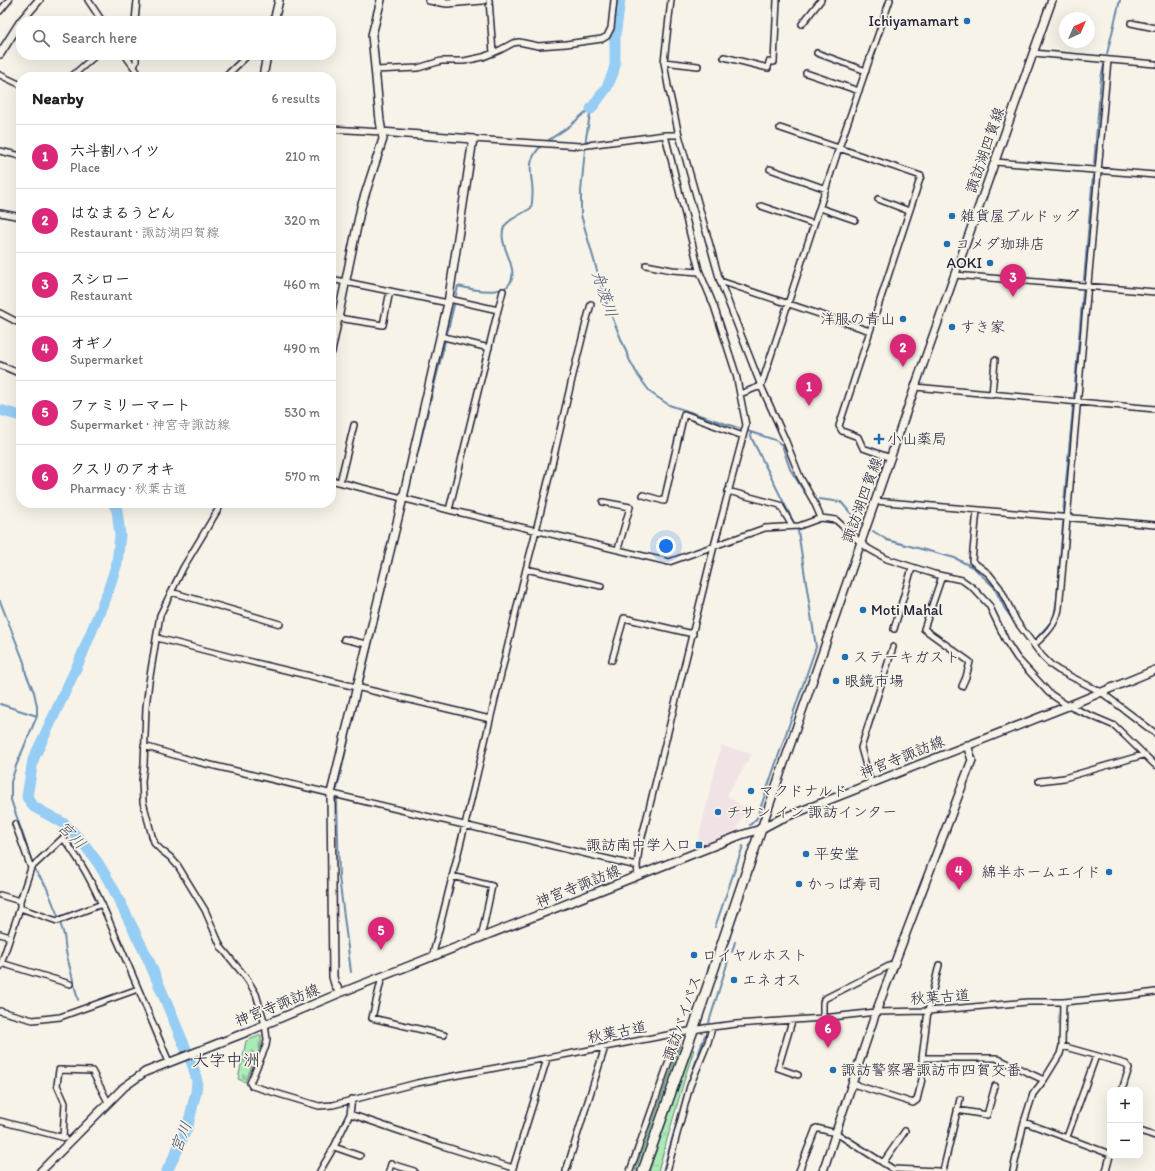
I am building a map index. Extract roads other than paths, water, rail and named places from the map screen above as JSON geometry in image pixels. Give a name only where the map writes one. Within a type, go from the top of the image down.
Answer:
[{"type":"highway","name":"諏訪バイパス","points":[[643,1171],[693,1030],[761,829]]},
{"type":"main road","points":[[25,16],[38,0]]},
{"type":"main road","points":[[275,16],[279,0]]},
{"type":"main road","points":[[336,328],[361,207],[383,139],[381,132],[372,35],[381,0]]},
{"type":"main road","points":[[429,0],[447,3],[483,0]]},
{"type":"main road","name":"諏訪湖四賀線","points":[[761,829],[1052,0]]},
{"type":"main road","points":[[0,54],[16,29]]},
{"type":"main road","points":[[264,72],[266,60]]},
{"type":"main road","points":[[340,994],[333,977],[331,793],[366,644],[403,498],[448,301],[473,139],[381,132]]},
{"type":"main road","name":"神宮寺諏訪線","points":[[41,1171],[66,1139],[134,1078],[145,1072],[741,835],[761,829],[778,820],[1068,706],[1155,670]]},
{"type":"main road","points":[[825,1170],[876,1012],[972,760],[967,745]]},
{"type":"street","points":[[0,11],[9,0]]},
{"type":"street","points":[[88,0],[99,16]]},
{"type":"street","points":[[136,16],[138,0]]},
{"type":"street","points":[[489,0],[493,53]]},
{"type":"street","points":[[375,70],[418,68],[441,61],[464,61],[493,53],[518,42],[538,46],[602,39],[607,36],[611,28],[614,0]]},
{"type":"street","points":[[671,0],[664,62],[668,86],[679,136],[720,281],[761,386],[800,477],[821,518]]},
{"type":"street","points":[[724,57],[768,68],[769,62],[774,62],[776,0]]},
{"type":"street","points":[[802,24],[822,0]]},
{"type":"street","points":[[761,386],[839,148],[890,0]]},
{"type":"street","points":[[1131,23],[1155,28]]},
{"type":"street","points":[[817,53],[866,71]]},
{"type":"street","points":[[1033,53],[1155,64]]},
{"type":"street","points":[[77,72],[91,60]]},
{"type":"street","points":[[129,60],[137,72]]},
{"type":"street","points":[[134,67],[136,60]]},
{"type":"street","points":[[230,72],[243,60]]},
{"type":"street","points":[[1034,645],[1045,635],[1057,616],[1108,60]]},
{"type":"street","points":[[664,62],[698,66]]},
{"type":"street","points":[[806,73],[859,91]]},
{"type":"street","points":[[0,75],[16,83]]},
{"type":"street","points":[[780,128],[921,176],[839,426],[842,432],[858,438],[863,448],[891,458]]},
{"type":"street","points":[[336,129],[381,132]]},
{"type":"street","points":[[473,139],[582,146],[665,135],[679,136]]},
{"type":"street","points":[[638,876],[637,866],[639,849],[714,546],[746,426],[736,374],[714,306],[699,272],[665,135]]},
{"type":"street","points":[[0,152],[16,155]]},
{"type":"street","points":[[995,162],[1155,175]]},
{"type":"street","points":[[770,169],[826,189]]},
{"type":"street","points":[[878,199],[909,212]]},
{"type":"street","points":[[761,206],[814,224]]},
{"type":"street","points":[[820,208],[855,220]]},
{"type":"street","points":[[0,213],[16,216]]},
{"type":"street","points":[[646,265],[672,270],[699,272]]},
{"type":"street","points":[[955,275],[1155,292]]},
{"type":"street","points":[[336,281],[390,292],[498,310]]},
{"type":"street","points":[[720,281],[870,331]]},
{"type":"street","points":[[449,510],[503,291]]},
{"type":"street","points":[[338,318],[383,325],[390,292]]},
{"type":"street","points":[[432,958],[526,569],[537,530],[575,363],[591,304]]},
{"type":"street","points":[[0,313],[16,321]]},
{"type":"street","points":[[440,336],[489,348]]},
{"type":"street","points":[[992,395],[995,360]]},
{"type":"street","points":[[0,365],[16,372]]},
{"type":"street","points":[[740,394],[761,386]]},
{"type":"street","points":[[915,387],[1155,409]]},
{"type":"street","points":[[643,495],[664,501],[684,414],[743,435]]},
{"type":"street","points":[[340,482],[354,425]]},
{"type":"street","points":[[336,481],[449,510],[669,562],[765,528],[795,526],[821,518],[836,520],[861,543],[888,559],[912,568],[962,580],[973,588],[989,605],[1006,641],[1017,658],[1049,693],[1068,706],[1115,726],[1143,755],[1155,765]]},
{"type":"street","points":[[728,491],[780,504],[795,526]]},
{"type":"street","points":[[875,501],[1155,525]]},
{"type":"street","points":[[603,502],[630,507],[618,549]]},
{"type":"street","points":[[219,508],[196,545],[160,615],[148,682],[142,781],[143,802],[152,836],[156,844],[178,866],[205,910],[222,947],[250,984],[256,994],[265,1024]]},
{"type":"street","points":[[977,510],[972,561],[989,574],[1000,588],[1017,622],[1034,645],[1051,665],[1101,692],[1155,733]]},
{"type":"street","points":[[894,629],[912,568]]},
{"type":"street","points":[[526,569],[601,586]]},
{"type":"street","points":[[942,576],[924,629],[970,662],[962,686]]},
{"type":"street","points":[[171,592],[280,624]]},
{"type":"street","points":[[612,660],[624,618],[693,634]]},
{"type":"street","points":[[157,638],[490,719]]},
{"type":"street","points":[[344,639],[366,644]]},
{"type":"street","points":[[870,784],[861,748],[893,647]]},
{"type":"street","points":[[144,746],[194,761],[637,866]]},
{"type":"street","points":[[1039,781],[1064,778],[1143,755]]},
{"type":"street","points":[[15,824],[31,868]]},
{"type":"street","points":[[70,984],[1,965],[20,908],[20,901],[31,868],[63,838],[71,848],[102,904],[169,1062]]},
{"type":"street","points":[[452,876],[492,886],[481,938]]},
{"type":"street","points":[[0,895],[20,901]]},
{"type":"street","points":[[20,908],[57,921],[102,904]]},
{"type":"street","points":[[0,934],[10,937]]},
{"type":"street","points":[[824,1018],[824,999],[895,962]]},
{"type":"street","points":[[853,1084],[913,1103],[917,1100],[922,1079],[922,1058],[928,1011],[939,965]]},
{"type":"street","points":[[382,977],[372,1018],[444,1035]]},
{"type":"street","points":[[0,1011],[33,1020],[60,1017],[138,989]]},
{"type":"street","name":"秋葉古道","points":[[265,1024],[267,1039],[266,1046],[250,1083],[252,1086],[318,1106],[333,1105],[417,1083],[693,1030],[736,1024],[792,1021],[876,1012],[928,1011],[1028,1002],[1063,1002],[1155,992]]},
{"type":"street","points":[[1013,1171],[1024,1122],[1033,1094],[1044,1080],[1060,1054],[1062,1046],[1063,1002]]},
{"type":"street","points":[[792,1021],[778,1068],[798,1074]]},
{"type":"street","points":[[667,1171],[690,1086],[708,1042],[712,1028]]},
{"type":"street","points":[[630,1171],[679,1033]]},
{"type":"street","points":[[1062,1046],[1126,1064],[1129,1068],[1123,1087]]},
{"type":"street","points":[[566,1171],[605,1047]]},
{"type":"street","points":[[1067,1137],[1096,1056]]},
{"type":"street","points":[[922,1058],[996,1058],[1044,1080]]},
{"type":"street","points":[[350,1114],[512,1170],[547,1059]]},
{"type":"street","points":[[0,1121],[66,1139],[65,1103],[57,1086],[59,1070],[92,1071],[108,1102]]},
{"type":"street","points":[[958,1110],[987,1115],[995,1086]]},
{"type":"street","points":[[320,1171],[334,1147],[350,1114],[352,1099]]},
{"type":"street","points":[[943,1171],[960,1099]]},
{"type":"street","points":[[1024,1122],[1067,1137],[1107,1154]]},
{"type":"street","points":[[799,1171],[802,1160],[816,1128],[836,1133],[893,1168],[939,1171]]},
{"type":"street","points":[[884,1163],[905,1131]]},
{"type":"street","points":[[1143,1132],[1155,1136]]},
{"type":"street","points":[[334,1147],[360,1156]]},
{"type":"street","points":[[1106,1171],[1109,1159]]},
{"type":"street","points":[[389,1171],[391,1164],[414,1171]]},
{"type":"waterway","name":"舟渡川","points":[[591,109],[607,87],[613,73],[615,65],[615,37],[620,0]]},
{"type":"waterway","points":[[1107,54],[1120,0]]},
{"type":"waterway","points":[[1094,164],[1101,78],[1104,65]]},
{"type":"waterway","name":"舟渡川","points":[[591,109],[586,138],[581,192],[581,215],[606,302],[630,361],[639,377],[651,393],[669,405],[775,440],[782,445],[790,469],[805,493]]},
{"type":"waterway","points":[[456,295],[458,286],[486,291],[504,288],[510,284],[512,276],[511,265],[503,241],[503,232],[504,227],[508,222],[531,208],[533,192],[531,164],[533,157],[547,141],[591,109]]},
{"type":"waterway","points":[[1084,280],[1093,175]]},
{"type":"waterway","points":[[1074,396],[1083,291]]},
{"type":"waterway","points":[[409,488],[454,305]]},
{"type":"waterway","points":[[1063,514],[1073,407]]},
{"type":"waterway","name":"宮川","points":[[0,410],[16,415]]},
{"type":"waterway","points":[[750,432],[752,439],[798,531],[816,647],[757,818],[750,825]]},
{"type":"waterway","name":"舟渡川","points":[[819,499],[841,502],[860,524]]},
{"type":"waterway","points":[[397,535],[405,506]]},
{"type":"waterway","name":"宮川","points":[[116,508],[120,535],[117,563],[108,591],[79,662],[33,760],[27,797],[34,807],[65,824],[84,844],[98,863],[112,886],[149,961],[193,1066],[197,1081],[196,1092],[188,1125],[167,1171]]},
{"type":"waterway","points":[[1054,617],[1057,599],[1063,523]]},
{"type":"waterway","points":[[873,531],[887,540],[955,558],[974,568],[994,587],[1005,609],[1031,645]]},
{"type":"waterway","points":[[362,684],[392,559]]},
{"type":"waterway","points":[[0,601],[24,662],[26,674],[34,692],[37,706],[37,716],[16,766],[11,782],[11,800],[35,870],[46,886],[58,916],[64,935],[66,952],[78,1000]]},
{"type":"waterway","points":[[1036,639],[1051,622]]},
{"type":"waterway","points":[[337,789],[359,693]]},
{"type":"waterway","points":[[0,704],[37,716]]},
{"type":"waterway","points":[[337,799],[339,877],[351,972]]},
{"type":"waterway","points":[[715,927],[743,846]]},
{"type":"waterway","points":[[732,952],[735,942]]},
{"type":"waterway","points":[[709,1022],[728,961]]},
{"type":"waterway","points":[[663,1171],[686,1090],[705,1035]]},
{"type":"place","name":"Ichiyamamart","points":[[967,21]]},
{"type":"place","name":"雑貨屋ブルドッグ","points":[[952,216]]},
{"type":"place","name":"コメダ珈琲店","points":[[947,244]]},
{"type":"place","name":"AOKI","points":[[990,263]]},
{"type":"place","name":"スシロー","points":[[1013,297]]},
{"type":"place","name":"洋服の青山","points":[[903,319]]},
{"type":"place","name":"すき家","points":[[952,327]]},
{"type":"place","name":"はなまるうどん","points":[[903,367]]},
{"type":"place","name":"六斗割ハイツ","points":[[809,406]]},
{"type":"place","name":"小山薬局","points":[[879,439]]},
{"type":"place","name":"Moti Mahal","points":[[863,610]]},
{"type":"place","name":"ステーキガスト","points":[[845,657]]},
{"type":"place","name":"眼鏡市場","points":[[836,681]]},
{"type":"place","name":"マクドナルド","points":[[751,791]]},
{"type":"place","name":"チサン イン 諏訪インター","points":[[718,812]]},
{"type":"place","name":"諏訪南中学入口","points":[[699,845]]},
{"type":"place","name":"平安堂","points":[[806,854]]},
{"type":"place","name":"綿半ホームエイド","points":[[1109,872]]},
{"type":"place","name":"かっぱ寿司","points":[[799,884]]},
{"type":"place","name":"オギノ","points":[[959,890]]},
{"type":"place","name":"ファミリーマート","points":[[381,950]]},
{"type":"place","name":"ロイヤルホスト","points":[[694,955]]},
{"type":"place","name":"エネオス","points":[[734,980]]},
{"type":"place","name":"クスリのアオキ","points":[[828,1048]]},
{"type":"place","name":"諏訪警察署諏訪市四賀交番","points":[[833,1070]]},
{"type":"district","name":"大字中洲","points":[[226,1060]]}]
